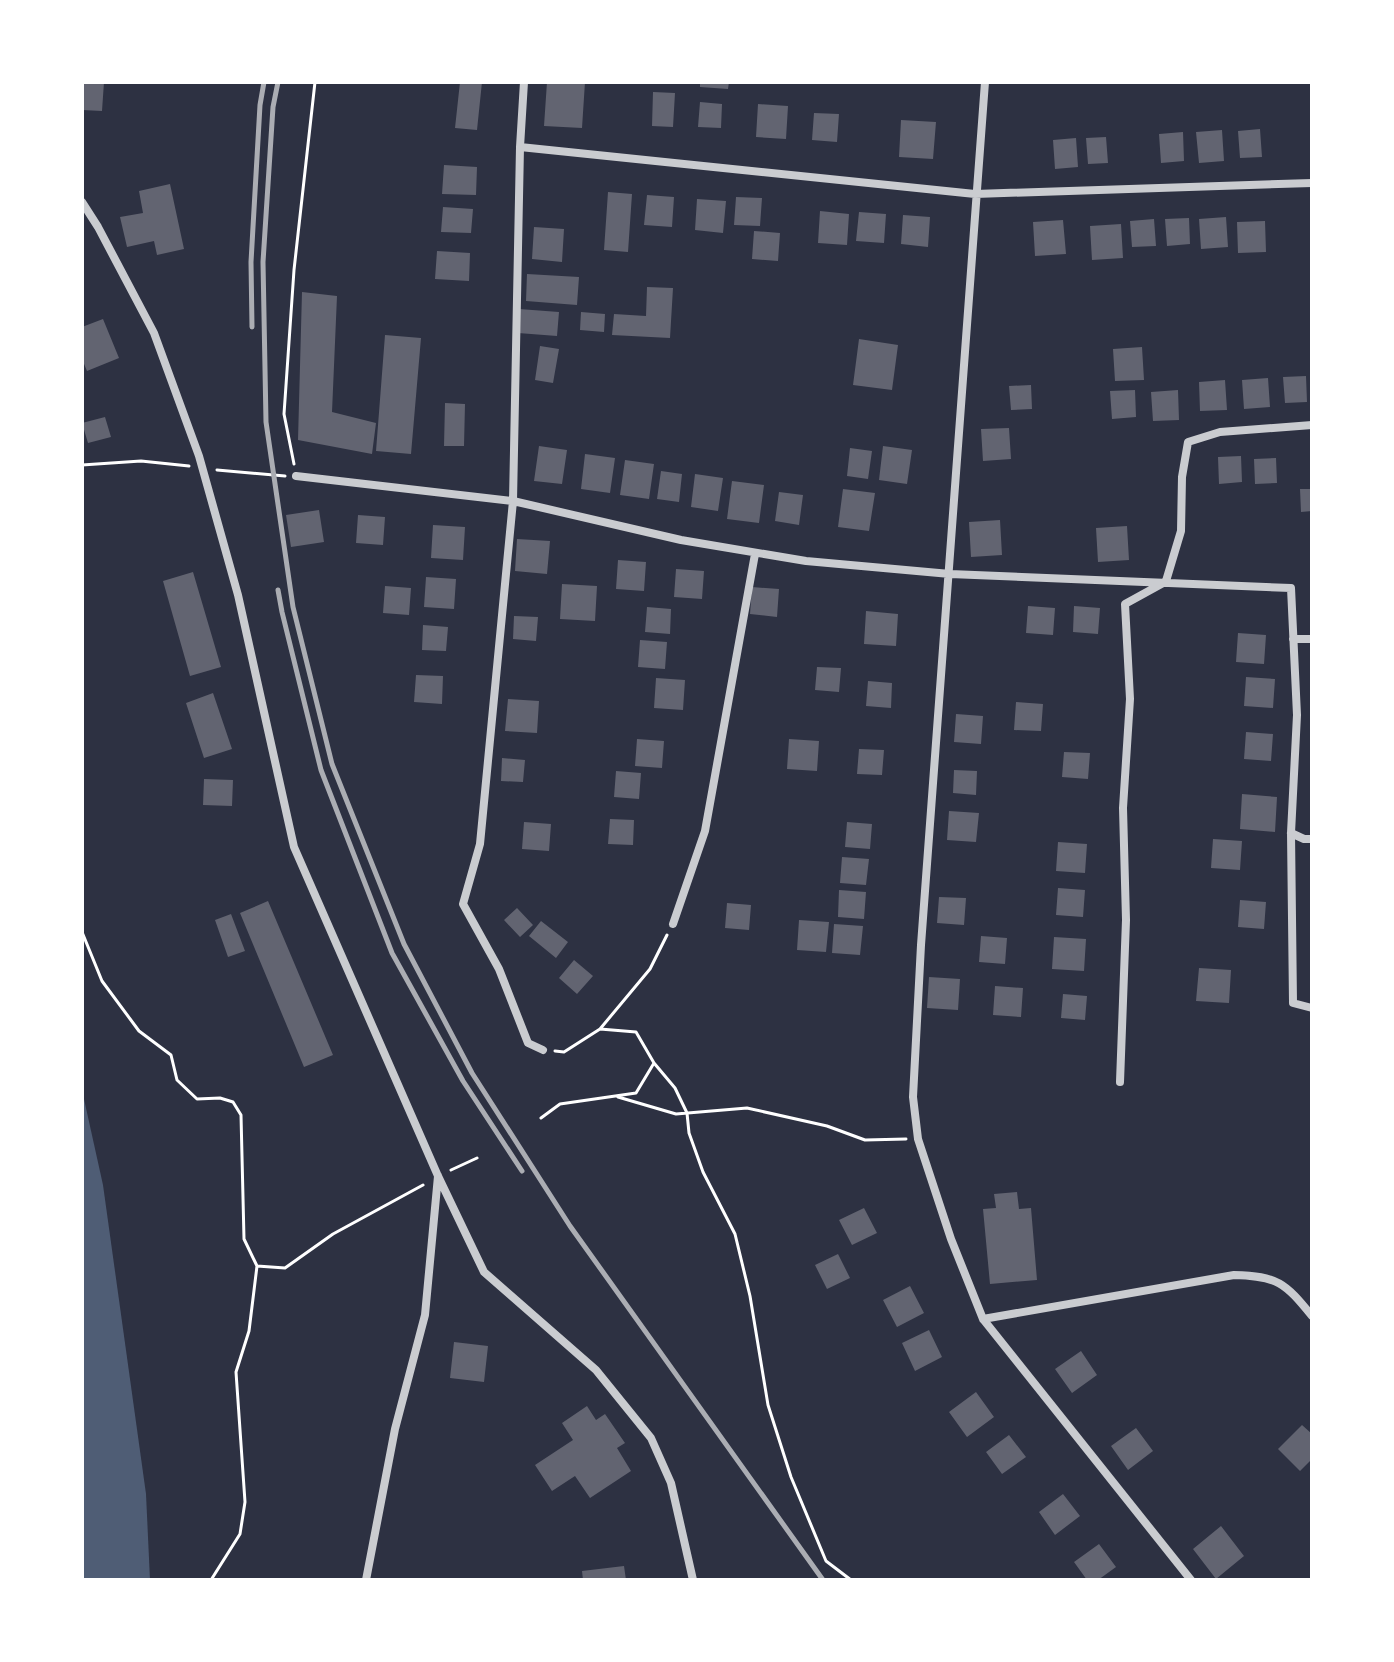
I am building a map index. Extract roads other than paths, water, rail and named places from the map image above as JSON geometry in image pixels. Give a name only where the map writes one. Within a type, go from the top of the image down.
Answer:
[{"type":"street","points":[[524,82],[513,501],[480,844],[463,904],[499,969],[528,1043],[543,1050]]},
{"type":"street","points":[[985,82],[921,945],[913,1097],[918,1139],[951,1239],[983,1319],[1191,1580]]},
{"type":"street","points":[[520,147],[975,194],[1312,183]]},
{"type":"street","points":[[82,202],[154,333],[204,469],[238,595],[294,847],[438,1176],[484,1272],[596,1370],[651,1438],[671,1483],[693,1580]]},
{"type":"street","points":[[1120,1082],[1126,920],[1123,808],[1130,699],[1125,604],[1166,581],[1181,531],[1182,477],[1188,442],[1220,432],[1312,425]]},
{"type":"street","points":[[296,476],[513,501],[755,554],[806,561],[950,574],[1291,588],[1297,715],[1291,833],[1293,1003],[1312,1008]]},
{"type":"street","points":[[673,924],[705,831],[755,554]]},
{"type":"street","points":[[1293,639],[1312,639]]},
{"type":"street","points":[[1291,833],[1312,839]]},
{"type":"street","points":[[366,1580],[395,1429],[425,1315],[438,1176]]},
{"type":"street","points":[[983,1319],[1234,1275],[1264,1275],[1289,1289],[1312,1316]]},
{"type":"water","points":[[82,1090],[103,1185],[146,1494],[150,1580],[82,1580]]},
{"type":"railway","points":[[252,327],[251,262],[264,82]]},
{"type":"railway","points":[[278,82],[273,107],[263,262],[266,422],[293,607],[332,764],[404,944],[472,1073],[570,1226],[823,1580]]},
{"type":"railway","points":[[278,590],[321,770],[392,953],[463,1081],[522,1171]]}]
